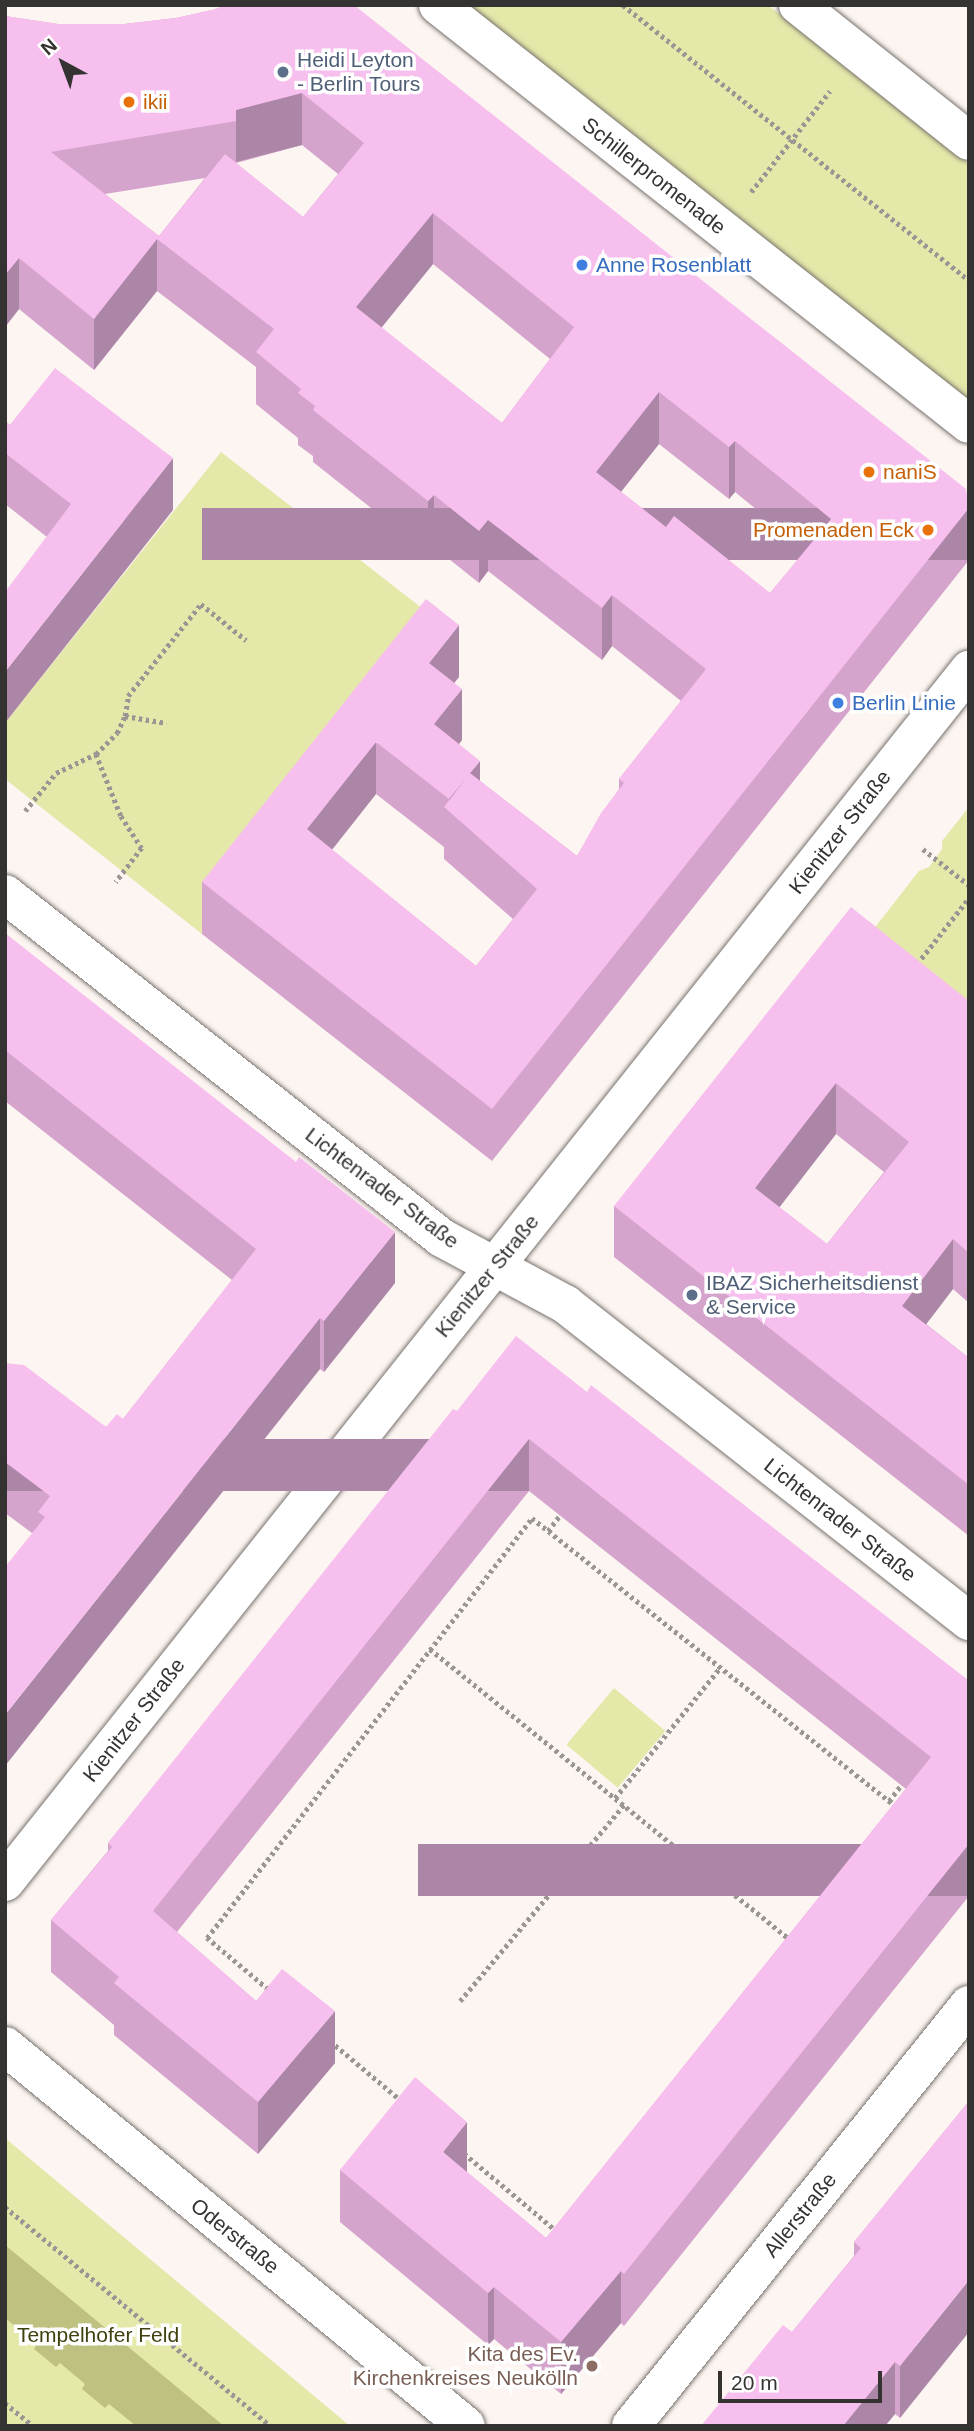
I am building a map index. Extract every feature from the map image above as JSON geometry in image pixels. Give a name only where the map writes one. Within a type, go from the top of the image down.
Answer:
[{"type":"street","name":"Schillerpromenade","points":[[438,5],[969,424]]},
{"type":"street","points":[[798,5],[969,141]]},
{"type":"street","name":"Kienitzer Straße","points":[[5,1882],[969,670]]},
{"type":"street","name":"Lichtenrader Straße","points":[[5,894],[442,1238],[565,1304],[969,1621]]},
{"type":"street","name":"Allerstraße","points":[[631,2426],[969,2005]]},
{"type":"street","name":"Oderstraße","points":[[5,2046],[466,2426]]},
{"type":"path","points":[[623,5],[969,280]]},
{"type":"path","points":[[750,193],[832,89]]},
{"type":"path","points":[[25,811],[56,772],[96,754],[117,733],[125,716],[128,696],[201,604],[246,640]]},
{"type":"path","points":[[125,716],[166,723]]},
{"type":"path","points":[[96,754],[121,816],[142,848],[116,882]]},
{"type":"path","points":[[923,849],[969,885]]},
{"type":"path","points":[[911,972],[969,898]]},
{"type":"path","points":[[548,1531],[560,1515]]},
{"type":"path","points":[[532,1518],[548,1531],[905,1814],[563,2238],[207,1938],[532,1518]]},
{"type":"path","points":[[430,1649],[799,1946]]},
{"type":"path","points":[[615,1798],[720,1668]]},
{"type":"path","points":[[889,1801],[901,1785]]},
{"type":"path","points":[[460,2001],[624,1805]]},
{"type":"path","points":[[5,2207],[271,2426]]},
{"type":"path","points":[[5,2403],[33,2426]]},
{"type":"green space","points":[[468,5],[768,5],[969,164],[969,401]]},
{"type":"green space","points":[[221,452],[445,626],[202,934],[5,779],[5,723]]},
{"type":"green space","points":[[969,807],[969,1051],[851,958],[919,871],[929,867],[942,849],[942,841]]},
{"type":"green space","points":[[614,1688],[665,1731],[618,1788],[566,1745]]},
{"type":"green space","name":"Tempelhofer Feld","points":[[5,2138],[350,2426],[5,2426]]},
{"type":"green space","points":[[5,2245],[224,2426],[136,2426],[109,2404],[105,2408],[82,2389],[85,2384],[60,2363],[56,2367],[34,2349],[37,2344],[5,2318]]},
{"type":"building","points":[[226,5],[354,5],[966,489],[969,508],[492,1109],[202,882],[426,599],[459,625],[429,663],[462,689],[434,724],[480,761],[470,773],[577,856],[601,813],[624,783],[619,779],[706,669],[612,595],[602,608],[488,520],[479,531],[434,495],[428,501],[313,410],[315,406],[298,393],[301,389],[256,352],[274,329],[157,239],[94,319],[19,258],[5,275],[5,16],[58,24],[124,24],[176,18]],"holes":[[[302,93],[364,143],[303,217],[225,154],[159,236],[51,152],[236,121],[236,110]],[[433,213],[574,327],[502,423],[356,307]],[[659,392],[729,447],[735,441],[831,519],[770,593],[674,516],[666,527],[596,472]],[[376,742],[449,799],[467,777],[444,807],[537,889],[476,966],[307,829]]]},
{"type":"building","points":[[55,368],[173,458],[5,672],[5,592],[71,504],[5,453],[5,431]]},
{"type":"building","points":[[851,907],[969,1001],[969,1253],[953,1239],[902,1306],[969,1358],[969,1485],[614,1206]],"holes":[[[836,1083],[909,1142],[827,1244],[755,1188]]]},
{"type":"building","points":[[5,933],[296,1162],[299,1157],[395,1232],[324,1321],[320,1318],[5,1715],[5,1567],[45,1517],[38,1512],[50,1496],[5,1462],[5,1363],[24,1365],[106,1427],[117,1414],[123,1419],[256,1249],[5,1050]]},
{"type":"building","points":[[516,1336],[587,1392],[591,1385],[969,1681],[969,1844],[624,2274],[621,2271],[561,2342],[494,2287],[488,2293],[340,2170],[415,2077],[467,2122],[443,2152],[546,2238],[931,1757],[529,1439],[153,1911],[256,2001],[282,1969],[335,2011],[258,2102],[114,1983],[119,1977],[51,1920],[112,1847],[108,1843],[453,1409],[457,1411]]},
{"type":"building","points":[[969,2101],[969,2280],[900,2366],[895,2362],[843,2426],[701,2426],[783,2325],[792,2332],[861,2248],[854,2242]]},
{"type":"place","name":"Heidi Leyton - Berlin Tours","points":[[283,72]]},
{"type":"place","name":"ikii","points":[[129,102]]},
{"type":"place","name":"Anne Rosenblatt","points":[[582,265]]},
{"type":"place","name":"naniS","points":[[869,472]]},
{"type":"place","name":"Promenaden Eck","points":[[928,530]]},
{"type":"place","name":"Berlin Linie","points":[[838,703]]},
{"type":"place","name":"IBAZ Sicherheitsdienst & Service","points":[[692,1295]]},
{"type":"place","name":"Kita des Ev. Kirchenkreises Neukölln","points":[[592,2366]]}]
